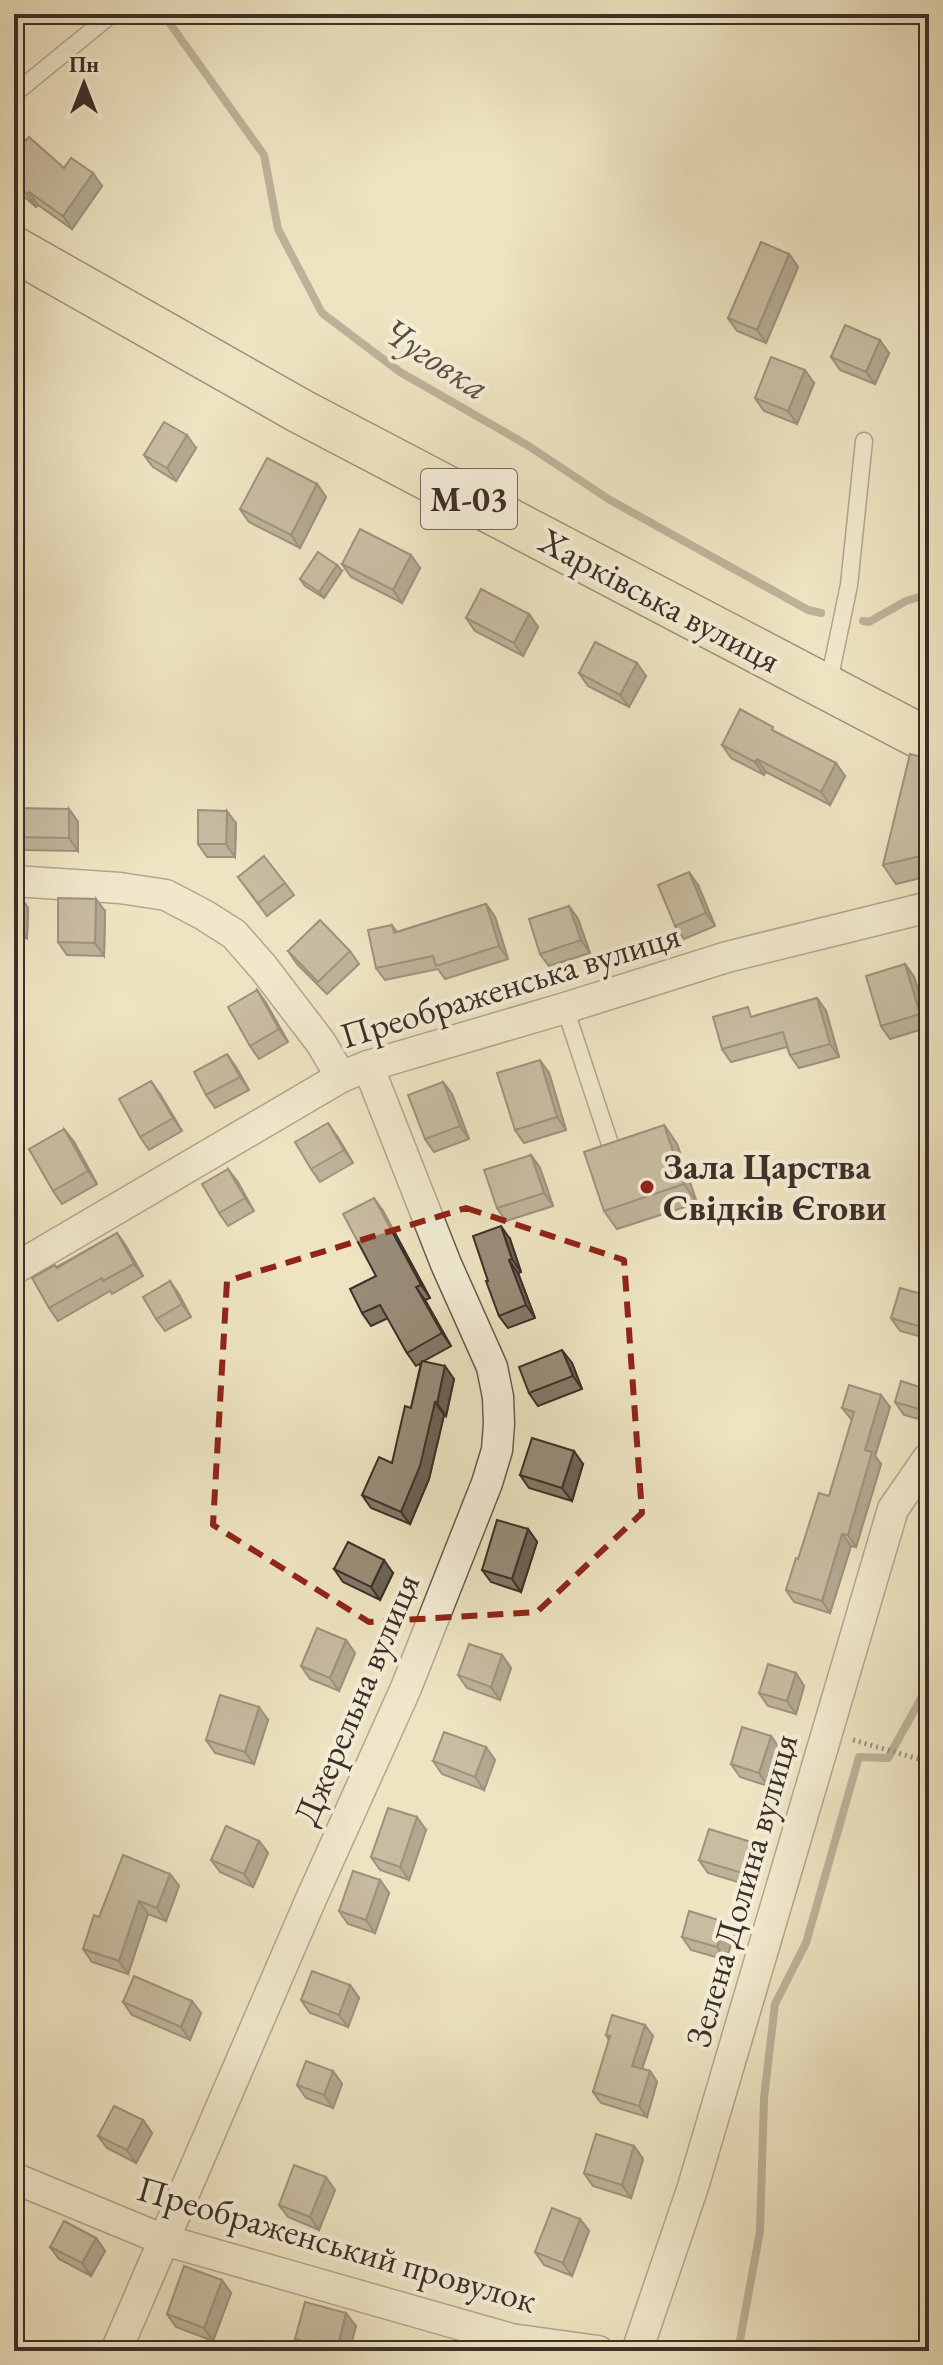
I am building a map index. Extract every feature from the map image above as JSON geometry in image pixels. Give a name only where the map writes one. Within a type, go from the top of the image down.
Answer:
[{"type":"highway","name":"Харківська вулиця","points":[[14,249],[300,411],[929,741]]},
{"type":"street","name":"Джерельна вулиця","points":[[14,881],[120,888],[166,895],[234,934],[321,1043],[354,1071],[492,1367],[498,1397],[497,1450],[487,1483],[406,1688],[311,1899],[116,2351]]},
{"type":"street","name":"Преображенська вулиця","points":[[14,1269],[354,1071],[727,957],[929,907]]},
{"type":"street","name":"Зелена Долина вулиця","points":[[637,2351],[693,2187],[893,1509],[929,1457]]},
{"type":"street","name":"Преображенський провулок","points":[[14,2178],[164,2240],[511,2339],[598,2351]]},
{"type":"lane","points":[[14,94],[112,14]]},
{"type":"lane","points":[[827,687],[849,585],[864,441]]},
{"type":"lane","points":[[565,1008],[611,1147]]},
{"type":"path","points":[[875,1745],[929,1762]]},
{"type":"highlighted area","points":[[466,1208],[624,1260],[642,1513],[537,1612],[369,1622],[213,1525],[227,1281]]},
{"type":"building","points":[[29,137],[64,168],[71,158],[93,173],[63,216],[14,183],[14,153]]},
{"type":"building","points":[[761,242],[789,254],[757,330],[728,318]]},
{"type":"building","points":[[845,325],[880,340],[866,372],[831,357]]},
{"type":"building","points":[[771,357],[805,370],[788,411],[755,398]]},
{"type":"building","points":[[164,422],[187,435],[167,468],[144,455]]},
{"type":"building","points":[[267,458],[317,484],[291,535],[240,509]]},
{"type":"building","points":[[360,529],[411,555],[393,590],[342,564]]},
{"type":"building","points":[[318,552],[337,565],[319,592],[300,579]]},
{"type":"building","points":[[481,589],[529,614],[514,643],[466,618]]},
{"type":"building","points":[[595,642],[637,663],[620,695],[579,673]]},
{"type":"building","points":[[740,709],[773,727],[772,730],[836,763],[821,792],[722,745]]},
{"type":"building","points":[[910,754],[929,759],[929,854],[883,865]]},
{"type":"building","points":[[17,808],[69,809],[69,838],[16,837]]},
{"type":"building","points":[[198,810],[227,811],[226,844],[198,844]]},
{"type":"building","points":[[264,856],[285,883],[258,903],[238,877]]},
{"type":"building","points":[[689,872],[706,913],[675,926],[658,885]]},
{"type":"building","points":[[14,895],[19,895],[18,925],[14,925]]},
{"type":"building","points":[[58,898],[96,899],[95,943],[58,942]]},
{"type":"building","points":[[486,904],[499,946],[436,966],[433,956],[376,968],[368,930],[392,925],[394,933]]},
{"type":"building","points":[[569,906],[581,940],[540,954],[529,919]]},
{"type":"building","points":[[320,920],[350,951],[318,982],[288,951]]},
{"type":"building","points":[[905,964],[920,1014],[881,1026],[866,976]]},
{"type":"building","points":[[257,990],[279,1029],[250,1046],[228,1007]]},
{"type":"building","points":[[817,998],[830,1044],[790,1055],[783,1032],[722,1049],[713,1017],[748,1007],[751,1017]]},
{"type":"building","points":[[227,1054],[240,1077],[206,1095],[194,1072]]},
{"type":"building","points":[[540,1060],[557,1117],[515,1130],[497,1073]]},
{"type":"building","points":[[151,1081],[173,1118],[140,1137],[119,1099]]},
{"type":"building","points":[[443,1082],[460,1126],[425,1139],[408,1095]]},
{"type":"building","points":[[328,1123],[344,1150],[311,1169],[295,1142]]},
{"type":"building","points":[[664,1125],[684,1184],[604,1211],[584,1152]]},
{"type":"building","points":[[64,1129],[88,1171],[53,1191],[29,1149]]},
{"type":"building","points":[[531,1155],[544,1193],[497,1208],[484,1170]]},
{"type":"building","points":[[228,1169],[245,1198],[219,1213],[202,1184]]},
{"type":"building","points":[[374,1198],[421,1285],[416,1287],[442,1333],[407,1353],[380,1305],[362,1313],[350,1289],[376,1276],[343,1214]]},
{"type":"building","points":[[501,1226],[512,1259],[509,1260],[526,1305],[499,1316],[473,1236]]},
{"type":"building","points":[[117,1233],[134,1264],[49,1308],[32,1278],[55,1265],[57,1268]]},
{"type":"building","points":[[170,1281],[182,1304],[156,1319],[143,1297]]},
{"type":"building","points":[[900,1288],[929,1296],[925,1328],[891,1318]]},
{"type":"building","points":[[562,1350],[573,1376],[529,1393],[519,1367]]},
{"type":"building","points":[[422,1361],[445,1366],[420,1466],[401,1512],[362,1495],[379,1457],[392,1463],[405,1406],[411,1408]]},
{"type":"building","points":[[901,1381],[929,1390],[929,1412],[895,1402]]},
{"type":"building","points":[[849,1385],[881,1395],[865,1450],[872,1452],[848,1535],[842,1534],[822,1601],[786,1590],[819,1493],[829,1496],[854,1412],[842,1408]]},
{"type":"building","points":[[532,1438],[574,1451],[562,1488],[520,1475]]},
{"type":"building","points":[[497,1520],[528,1529],[512,1579],[482,1570]]},
{"type":"building","points":[[348,1542],[384,1560],[371,1587],[334,1569]]},
{"type":"building","points":[[317,1628],[346,1640],[330,1678],[301,1666]]},
{"type":"building","points":[[469,1644],[502,1655],[491,1687],[458,1675]]},
{"type":"building","points":[[768,1664],[796,1673],[787,1701],[759,1693]]},
{"type":"building","points":[[220,1695],[259,1707],[245,1752],[206,1740]]},
{"type":"building","points":[[742,1727],[771,1736],[759,1773],[731,1764]]},
{"type":"building","points":[[444,1732],[486,1747],[475,1777],[433,1761]]},
{"type":"building","points":[[388,1808],[417,1817],[400,1867],[371,1857]]},
{"type":"building","points":[[226,1826],[259,1841],[244,1874],[211,1860]]},
{"type":"building","points":[[709,1829],[751,1842],[742,1873],[699,1860]]},
{"type":"building","points":[[123,1855],[170,1874],[157,1908],[139,1901],[119,1961],[83,1949],[94,1915],[99,1917]]},
{"type":"building","points":[[353,1871],[380,1880],[366,1920],[339,1911]]},
{"type":"building","points":[[689,1911],[725,1922],[717,1947],[682,1937]]},
{"type":"building","points":[[312,1971],[350,1985],[339,2015],[301,2000]]},
{"type":"building","points":[[134,1976],[192,2001],[181,2027],[123,2002]]},
{"type":"building","points":[[612,2015],[645,2025],[632,2066],[650,2071],[639,2106],[593,2092],[610,2036],[606,2035]]},
{"type":"building","points":[[306,2061],[333,2071],[324,2095],[297,2085]]},
{"type":"building","points":[[114,2106],[143,2120],[127,2150],[98,2136]]},
{"type":"building","points":[[596,2134],[634,2146],[622,2185],[584,2173]]},
{"type":"building","points":[[294,2165],[326,2177],[310,2217],[279,2205]]},
{"type":"building","points":[[552,2208],[580,2219],[563,2263],[535,2252]]},
{"type":"building","points":[[64,2221],[96,2238],[82,2263],[50,2247]]},
{"type":"building","points":[[184,2266],[222,2280],[204,2328],[167,2314]]},
{"type":"building","points":[[305,2302],[346,2313],[337,2350],[295,2339]]},
{"type":"waterway","name":"Чуговка","points":[[163,14],[264,155],[278,229],[322,313],[400,372],[527,445],[610,500],[808,610],[821,613]]},
{"type":"waterway","name":"Чуговка","points":[[863,621],[869,622],[906,601],[929,594]]},
{"type":"waterway","points":[[738,2351],[760,2231],[764,2098],[775,2004],[806,1943],[859,1757],[888,1758],[929,1684]]},
{"type":"place","name":"Зала Царства Свідків Єгови","points":[[647,1187]]}]
